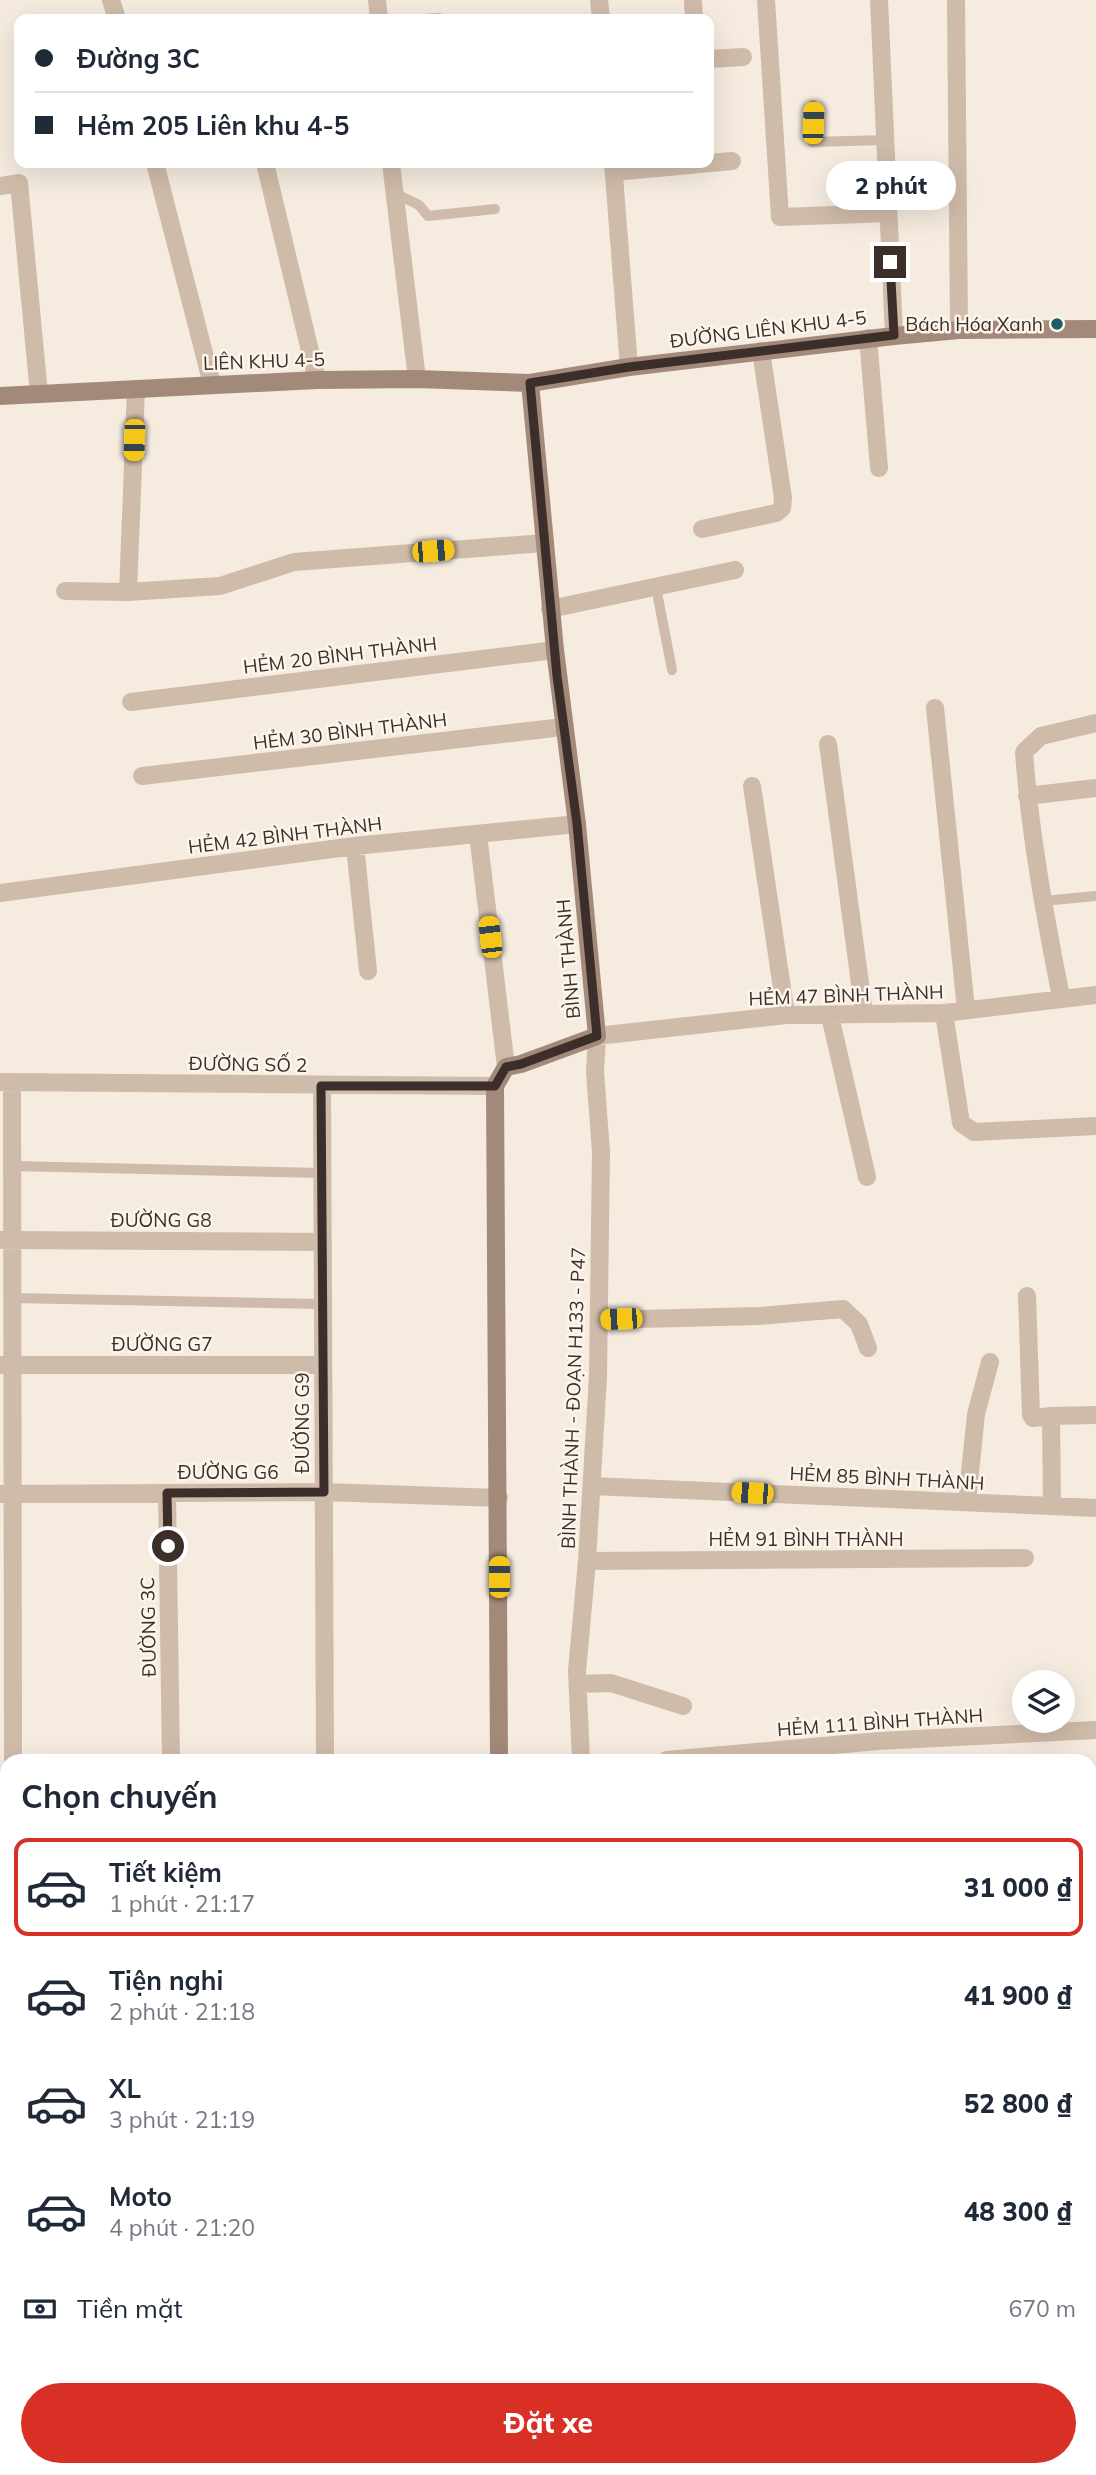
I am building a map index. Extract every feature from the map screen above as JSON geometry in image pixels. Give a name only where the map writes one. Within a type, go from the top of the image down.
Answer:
[{"type":"street","points":[[766,0],[780,217],[888,213]]},
{"type":"street","points":[[879,0],[894,335]]},
{"type":"street","points":[[956,0],[959,330]]},
{"type":"street","points":[[714,59],[743,57]]},
{"type":"street","points":[[714,162],[732,161]]},
{"type":"street","points":[[156,168],[212,384]]},
{"type":"street","points":[[266,168],[317,380]]},
{"type":"street","points":[[392,168],[417,379]]},
{"type":"street","points":[[613,168],[629,367]]},
{"type":"street","points":[[0,186],[19,183],[38,394]]},
{"type":"street","name":"ĐƯỜNG LIÊN KHU 4-5","points":[[530,383],[629,367],[894,335],[959,330],[1096,329]]},
{"type":"street","points":[[868,338],[879,468]]},
{"type":"street","points":[[702,529],[776,513],[782,508],[783,498],[761,351]]},
{"type":"street","name":"LIÊN KHU 4-5","points":[[0,396],[317,380],[417,379],[530,383]]},
{"type":"street","name":"BÌNH THÀNH","points":[[506,1067],[597,1036],[577,824],[555,650],[530,383]]},
{"type":"street","points":[[128,592],[136,389]]},
{"type":"street","points":[[65,591],[128,592],[220,586],[294,562],[545,543]]},
{"type":"street","points":[[551,609],[735,570]]},
{"type":"street","name":"HẺM 20 BÌNH THÀNH","points":[[131,702],[555,650]]},
{"type":"street","points":[[935,708],[966,1009]]},
{"type":"street","points":[[1061,998],[1027,796],[1024,752],[1041,736],[1096,723]]},
{"type":"street","name":"HẺM 30 BÌNH THÀNH","points":[[142,776],[563,727]]},
{"type":"street","points":[[828,744],[864,1013]]},
{"type":"street","points":[[752,786],[786,1015]]},
{"type":"street","points":[[1027,796],[1096,788]]},
{"type":"street","name":"HẺM 42 BÌNH THÀNH","points":[[0,893],[355,846],[577,824]]},
{"type":"street","points":[[478,834],[506,1067],[495,1086],[499,1754]]},
{"type":"street","points":[[355,846],[368,971]]},
{"type":"street","name":"HẺM 47 BÌNH THÀNH","points":[[597,1036],[786,1015],[944,1013],[1096,995]]},
{"type":"street","points":[[944,1013],[961,1123],[974,1132],[1096,1126]]},
{"type":"street","points":[[830,1016],[867,1177]]},
{"type":"street","name":"BÌNH THÀNH - ĐOẠN H133 - P47","points":[[581,1754],[578,1684],[592,1486],[599,1320],[601,1152],[595,1072],[597,1036]]},
{"type":"street","points":[[6,1082],[6,1240],[12,1298],[6,1365],[7,1632],[13,1754]]},
{"type":"street","name":"ĐƯỜNG SỐ 2","points":[[6,1082],[495,1086]]},
{"type":"street","name":"ĐƯỜNG G9","points":[[321,1086],[325,1754]]},
{"type":"street","name":"ĐƯỜNG G8","points":[[6,1240],[323,1242]]},
{"type":"street","points":[[1027,1296],[1032,1418],[1096,1415]]},
{"type":"street","points":[[599,1320],[783,1315],[843,1309],[859,1324],[868,1348]]},
{"type":"street","points":[[967,1502],[975,1414],[990,1362]]},
{"type":"street","name":"ĐƯỜNG G7","points":[[6,1365],[323,1365]]},
{"type":"street","points":[[1051,1416],[1052,1506]]},
{"type":"street","name":"HẺM 85 BÌNH THÀNH","points":[[592,1486],[1096,1508]]},
{"type":"street","name":"ĐƯỜNG G6","points":[[6,1494],[324,1492],[499,1498]]},
{"type":"street","name":"ĐƯỜNG 3C","points":[[167,1493],[171,1754]]},
{"type":"street","name":"HẺM 91 BÌNH THÀNH","points":[[587,1561],[1025,1558]]},
{"type":"street","points":[[578,1684],[611,1683],[683,1706]]},
{"type":"street","name":"HẺM 111 BÌNH THÀNH","points":[[734,1754],[878,1741],[1096,1730]]},
{"type":"lane","points":[[813,105],[812,142],[885,140]]},
{"type":"lane","points":[[394,192],[419,205],[428,216],[495,209]]},
{"type":"lane","points":[[656,587],[672,670]]},
{"type":"lane","points":[[1043,901],[1096,897]]},
{"type":"lane","points":[[8,1170],[322,1173]]},
{"type":"lane","points":[[12,1298],[323,1304]]},
{"type":"place","name":"Bách Hóa Xanh","points":[[1057,324]]},
{"type":"route","points":[[168,1546],[167,1493],[324,1492],[321,1086],[495,1086],[506,1067],[597,1036],[577,824],[557,676],[530,383],[629,367],[894,335],[890,262]]}]
